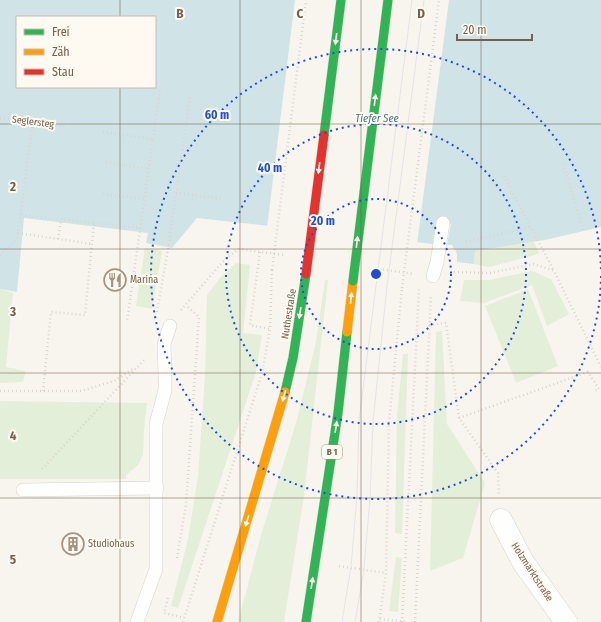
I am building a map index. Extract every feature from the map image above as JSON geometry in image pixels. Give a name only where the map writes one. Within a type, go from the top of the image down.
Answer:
[{"type":"highway","name":"Nuthestraße","points":[[216,622],[285,392],[293,358],[306,274],[340,0]]},
{"type":"highway","name":"B 1","points":[[306,622],[338,413],[388,0]]},
{"type":"street","name":"Holzmarktstraße","points":[[501,520],[523,562],[566,622]]},
{"type":"lane","points":[[433,276],[437,262],[443,223]]},
{"type":"lane","points":[[137,622],[156,569],[156,424],[164,390],[164,344],[170,326]]},
{"type":"lane","points":[[23,490],[157,488]]},
{"type":"path","points":[[183,622],[262,373],[270,329],[272,270],[306,0]]},
{"type":"path","points":[[408,622],[380,620],[386,572],[389,423],[402,288],[439,0]]},
{"type":"path","points":[[127,321],[160,90]]},
{"type":"path","points":[[156,317],[168,249],[190,97]]},
{"type":"path","name":"Seglersteg","points":[[0,118],[66,126]]},
{"type":"path","points":[[0,255],[17,239],[33,122]]},
{"type":"path","points":[[103,132],[153,139]]},
{"type":"path","points":[[106,162],[149,170]]},
{"type":"path","points":[[563,164],[584,232]]},
{"type":"path","points":[[504,176],[554,271],[601,367]]},
{"type":"path","points":[[176,192],[223,199]]},
{"type":"path","points":[[103,194],[145,199]]},
{"type":"path","points":[[21,215],[141,228]]},
{"type":"path","points":[[58,239],[61,220]]},
{"type":"path","points":[[43,391],[51,312],[85,315],[94,223]]},
{"type":"path","points":[[466,242],[530,227]]},
{"type":"path","points":[[18,233],[92,244]]},
{"type":"path","points":[[177,558],[186,504],[199,317],[186,305],[226,258],[239,249],[260,252],[250,325],[270,329]]},
{"type":"path","points":[[458,271],[490,273],[534,264],[554,271]]},
{"type":"path","points":[[414,622],[429,325],[433,276]]},
{"type":"path","points":[[402,622],[419,282]]},
{"type":"path","points":[[429,325],[446,323],[459,418],[498,473],[501,520]]},
{"type":"path","points":[[0,391],[81,391],[114,381],[139,365],[23,490]]},
{"type":"path","points":[[459,418],[588,372],[599,389],[594,391]]},
{"type":"path","points":[[338,566],[386,572]]},
{"type":"path","points":[[168,597],[164,613],[184,618]]},
{"type":"green space","points":[[534,242],[539,253],[535,255],[489,267],[474,264],[475,251]]},
{"type":"green space","points":[[145,248],[162,251],[152,309],[136,306]]},
{"type":"green space","points":[[236,263],[250,265],[243,333],[262,335],[256,372],[178,608],[171,606],[188,539],[198,476],[205,376],[207,295],[219,279]]},
{"type":"green space","points":[[532,271],[551,279],[569,314],[547,326],[532,285],[484,303],[460,301],[464,280],[489,280]]},
{"type":"green space","points":[[325,280],[328,280],[304,496],[284,622],[238,622],[261,535],[296,423],[316,342]]},
{"type":"green space","points":[[0,289],[13,293],[6,367],[26,371],[23,382],[0,383]]},
{"type":"green space","points":[[528,289],[558,366],[516,383],[485,306]]},
{"type":"green space","points":[[442,331],[447,424],[485,483],[463,558],[430,571],[436,332]]},
{"type":"green space","points":[[403,354],[408,354],[402,534],[395,533],[397,416]]},
{"type":"green space","points":[[0,401],[147,403],[143,455],[138,465],[126,475],[126,479],[0,479]]},
{"type":"green space","points":[[396,557],[402,558],[398,612],[389,611]]},
{"type":"water","name":"Tiefer See","points":[[0,0],[601,0],[601,227],[545,240],[475,251],[474,264],[457,262],[457,254],[452,245],[447,245],[451,224],[436,222],[433,244],[197,218],[172,248],[146,243],[148,233],[24,218],[17,292],[0,289]]},
{"type":"pier","points":[[295,0],[449,0],[417,244],[267,228]]},
{"type":"tram line","points":[[342,622],[351,567],[357,496],[359,421],[412,0]]},
{"type":"tram line","points":[[355,622],[364,569],[370,498],[373,422],[387,286],[424,0]]},
{"type":"traffic: fast","points":[[324,135],[341,0]]},
{"type":"traffic: fast","points":[[353,281],[388,0]]},
{"type":"traffic: fast","points":[[285,392],[293,358],[306,274]]},
{"type":"traffic: fast","points":[[306,622],[338,413],[347,332]]},
{"type":"traffic: slow","points":[[347,332],[353,281]]},
{"type":"traffic: slow","points":[[217,622],[285,392]]},
{"type":"traffic: jam","points":[[306,274],[324,135]]},
{"type":"place","name":"Marina","points":[[115,280]]},
{"type":"place","name":"Studiohaus","points":[[73,544]]}]
